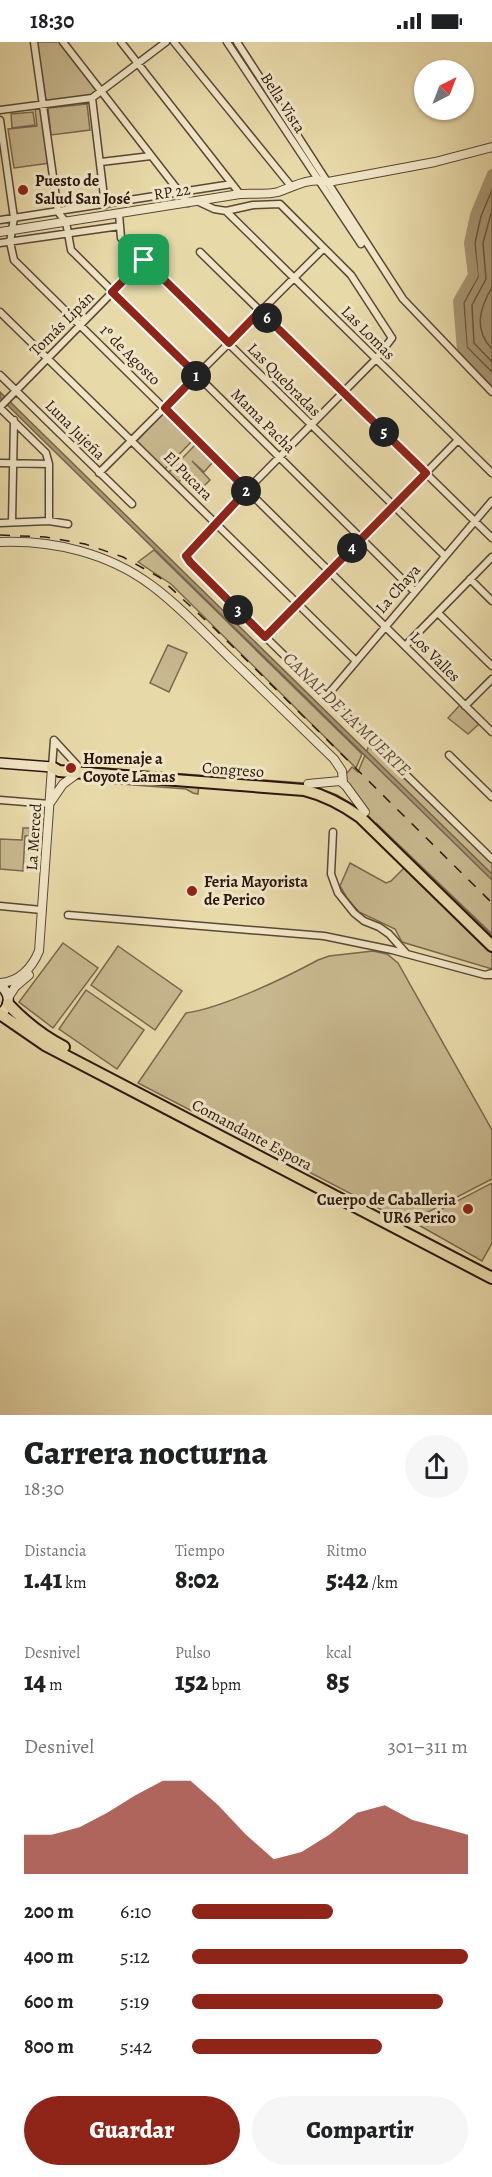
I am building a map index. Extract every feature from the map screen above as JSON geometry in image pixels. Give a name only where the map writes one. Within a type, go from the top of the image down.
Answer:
[{"type":"main road","points":[[0,763],[52,767]]},
{"type":"main road","name":"Congreso","points":[[52,767],[59,771],[78,769],[308,784],[337,795],[365,812],[492,936]]},
{"type":"main road","name":"Congreso","points":[[78,769],[304,790],[319,795],[360,817],[492,946]]},
{"type":"main road","points":[[0,984],[6,991],[8,1001],[0,1014]]},
{"type":"main road","name":"Comandante Espora","points":[[8,1001],[18,1015],[50,1039],[492,1271]]},
{"type":"main road","name":"Comandante Espora","points":[[0,1014],[45,1045],[492,1278]]},
{"type":"street","points":[[34,42],[58,212]]},
{"type":"street","points":[[63,42],[188,203]]},
{"type":"street","points":[[121,42],[240,194]]},
{"type":"street","points":[[0,110],[92,98],[166,42]]},
{"type":"street","points":[[174,42],[291,186],[316,179],[328,182],[435,162],[492,147]]},
{"type":"street","name":"Bella Vista","points":[[227,42],[361,244]]},
{"type":"street","points":[[237,42],[410,308],[492,392]]},
{"type":"street","points":[[92,98],[105,205]]},
{"type":"street","points":[[0,120],[14,218],[10,242]]},
{"type":"street","points":[[101,162],[152,156]]},
{"type":"street","points":[[0,220],[232,184]]},
{"type":"street","name":"RP 22","points":[[0,232],[240,194],[278,192],[291,186]]},
{"type":"street","points":[[199,202],[214,209],[226,211],[253,205],[280,204],[351,275],[392,338],[376,359],[247,490],[186,556],[326,697],[490,854]]},
{"type":"street","name":"Las Lomas","points":[[226,211],[492,473]]},
{"type":"street","name":"Mama Pacha","points":[[58,212],[66,222],[71,250],[414,591]]},
{"type":"street","name":"Las Quebradas","points":[[119,214],[121,238],[445,556]]},
{"type":"street","points":[[0,243],[120,226]]},
{"type":"street","name":"1º de Agosto","points":[[10,242],[14,260],[385,625]]},
{"type":"street","points":[[99,473],[324,248]]},
{"type":"street","points":[[200,252],[492,538]]},
{"type":"street","name":"Tomás Lipán","points":[[1,406],[144,260]]},
{"type":"street","name":"El Pucara","points":[[0,312],[356,661]]},
{"type":"street","name":"Luna Jujeña","points":[[0,375],[13,393],[132,504]]},
{"type":"street","points":[[1,406],[46,453],[49,464],[49,521]]},
{"type":"street","points":[[12,522],[14,420]]},
{"type":"street","points":[[265,637],[458,440]]},
{"type":"street","points":[[0,463],[49,464]]},
{"type":"street","name":"La Chaya","points":[[326,697],[492,501]]},
{"type":"street","points":[[0,523],[49,521],[68,524]]},
{"type":"street","points":[[0,542],[27,541],[65,546],[126,570],[150,585],[180,609],[334,759],[342,771],[343,783],[365,812]]},
{"type":"street","points":[[405,646],[492,557]]},
{"type":"street","points":[[470,579],[492,602]]},
{"type":"street","points":[[438,613],[492,666]]},
{"type":"street","name":"Los Valles","points":[[385,625],[492,732]]},
{"type":"street","points":[[465,706],[492,679]]},
{"type":"street","points":[[0,800],[50,804],[63,784],[78,769],[54,740],[52,767]]},
{"type":"street","points":[[450,755],[492,797]]},
{"type":"street","name":"La Merced","points":[[42,910],[52,767]]},
{"type":"street","points":[[308,784],[333,781],[343,783]]},
{"type":"street","points":[[333,832],[330,874],[338,893],[354,914],[389,934],[407,953]]},
{"type":"street","points":[[0,906],[42,910]]},
{"type":"street","points":[[0,984],[20,977],[34,961],[40,942],[42,910]]},
{"type":"street","points":[[8,1001],[15,987],[34,969],[42,956],[45,944],[42,910]]},
{"type":"street","points":[[68,915],[324,936],[407,953],[490,974]]},
{"type":"shaded area","points":[[37,42],[59,42],[97,90],[89,96],[46,101]]},
{"type":"shaded area","points":[[87,104],[90,130],[51,135],[48,108]]},
{"type":"shaded area","points":[[43,108],[50,163],[14,168],[8,129],[37,126],[35,109]]},
{"type":"shaded area","points":[[33,112],[35,125],[12,128],[11,114]]},
{"type":"shaded area","points":[[164,412],[193,440],[164,470],[135,443]]},
{"type":"shaded area","points":[[195,445],[213,462],[204,472],[192,461],[210,480],[203,487],[189,474],[186,474],[178,483],[168,473]]},
{"type":"shaded area","points":[[154,550],[362,754],[356,768],[171,584],[138,562]]},
{"type":"shaded area","points":[[168,645],[187,653],[169,692],[150,683]]},
{"type":"shaded area","points":[[460,705],[479,724],[468,734],[448,718]]},
{"type":"shaded area","points":[[370,743],[492,863],[492,934],[376,823],[492,936],[492,946],[360,817],[319,795],[78,773],[78,766],[304,783],[337,795],[365,812],[341,780],[352,767],[358,772]]},
{"type":"shaded area","points":[[96,778],[199,784],[198,794],[186,789],[95,782]]},
{"type":"shaded area","points":[[23,828],[30,828],[29,836],[25,836],[23,871],[0,869],[0,839],[22,840]]},
{"type":"shaded area","points":[[350,863],[386,883],[405,867],[492,953],[492,969],[402,942],[395,929],[359,912],[340,886]]},
{"type":"shaded area","points":[[63,943],[98,968],[53,1028],[19,1002]]},
{"type":"shaded area","points":[[118,946],[182,991],[155,1030],[91,985]]},
{"type":"shaded area","points":[[373,951],[387,954],[398,963],[492,1130],[492,1179],[407,1223],[138,1083],[186,1013],[235,999],[329,956]]},
{"type":"shaded area","points":[[86,990],[144,1030],[117,1069],[59,1029]]},
{"type":"shaded area","points":[[492,1183],[492,1243],[482,1261],[415,1223]]},
{"type":"water","points":[[492,174],[492,381],[462,350],[458,301],[473,275],[469,243],[475,215]]},
{"type":"water","points":[[0,392],[492,874],[492,880],[0,398]]},
{"type":"waterway","points":[[492,174],[475,215],[469,243],[473,275],[458,301],[462,350],[492,381]]},
{"type":"railway","points":[[0,535],[45,537],[85,544],[123,557],[159,577],[215,629],[492,903]]},
{"type":"place","name":"Puesto de Salud San José","points":[[23,190]]},
{"type":"place","name":"Homenaje a Coyote Lamas","points":[[71,768]]},
{"type":"place","name":"Feria Mayorista de Perico","points":[[192,891]]},
{"type":"place","name":"Cuerpo de Caballeria UR6 Perico","points":[[468,1209]]},
{"type":"route","points":[[144,260],[229,343],[260,311],[426,473],[265,637],[186,556],[247,490],[165,408],[197,375],[112,292],[144,260]]},
{"type":"water label","name":"CANAL DE LA MUERTE","points":[[347,714]]}]
